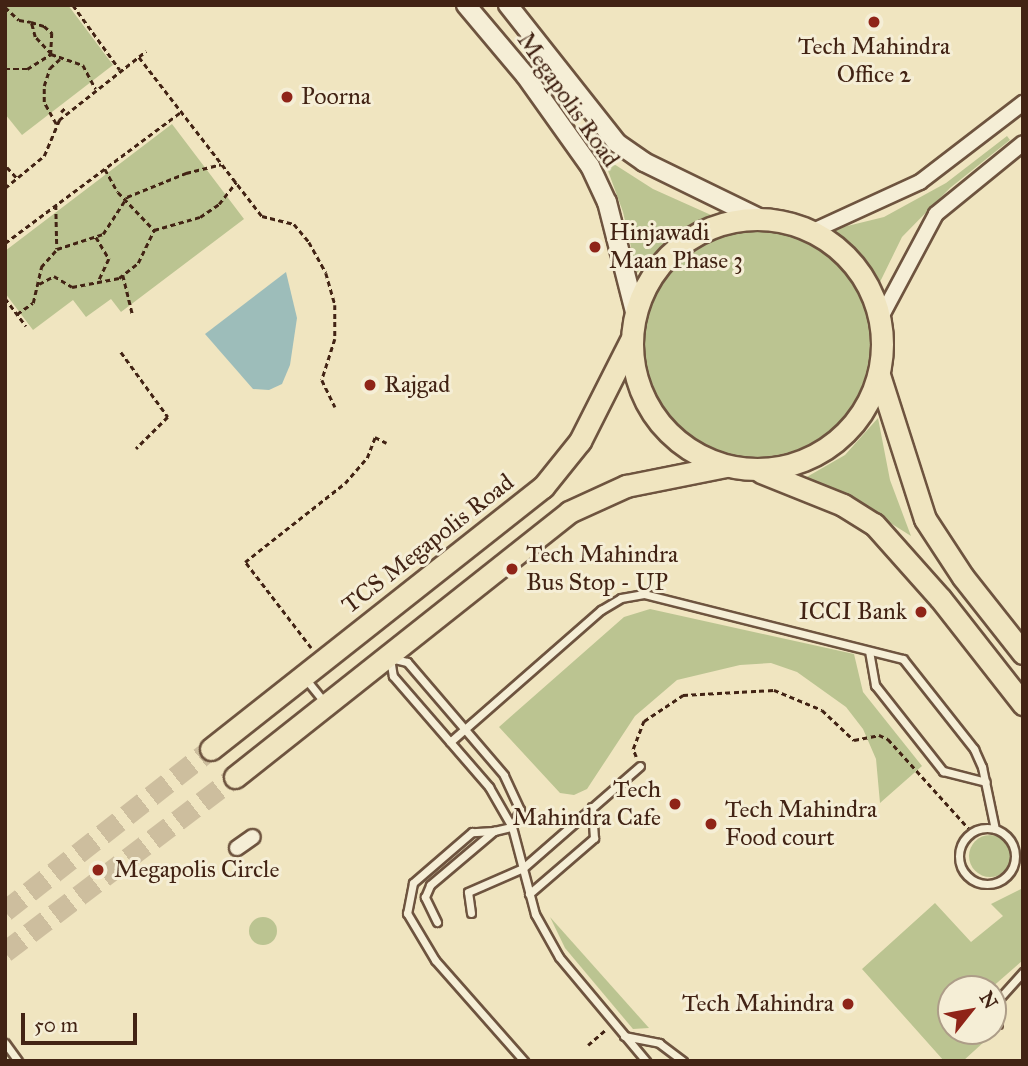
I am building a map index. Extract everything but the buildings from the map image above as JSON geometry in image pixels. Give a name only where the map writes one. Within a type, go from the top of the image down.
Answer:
[{"type":"main road","points":[[726,466],[677,440],[657,419],[640,386],[631,340],[635,312],[660,262],[681,243],[731,220],[759,218],[813,232],[856,268],[880,319],[879,375],[925,519],[963,577],[1023,653]]},
{"type":"main road","name":"TCS Megapolis Road","points":[[211,749],[543,487],[580,441],[631,340]]},
{"type":"main road","points":[[235,777],[390,658],[569,512],[626,486],[726,466],[754,469],[782,467],[833,444],[853,424],[879,375]]},
{"type":"main road","points":[[754,469],[844,505],[874,524],[940,598],[1023,704]]},
{"type":"street","name":"Megapolis Road","points":[[466,5],[525,75],[590,166],[607,202],[635,312]]},
{"type":"street","name":"Megapolis Road","points":[[508,5],[617,143],[644,162],[759,218]]},
{"type":"street","points":[[813,232],[920,182],[1023,103]]},
{"type":"street","points":[[880,319],[936,214],[1023,143]]},
{"type":"street","points":[[237,848],[253,837]]},
{"type":"lane","points":[[450,742],[601,610],[621,598],[644,594],[903,659],[915,670],[974,749],[986,782],[995,829]]},
{"type":"lane","points":[[869,651],[875,685],[943,771],[986,782]]},
{"type":"lane","points":[[512,827],[520,810],[516,796],[466,729],[407,662],[390,658],[393,676],[489,787],[512,827],[535,914],[559,957],[646,1061]]},
{"type":"lane","points":[[303,677],[327,707]]},
{"type":"lane","points":[[471,913],[468,892],[523,867],[640,766]]},
{"type":"lane","points":[[529,894],[594,838],[593,807]]},
{"type":"lane","points":[[512,827],[472,832],[413,883],[407,913],[413,930],[435,960],[524,1061]]},
{"type":"lane","points":[[995,829],[1009,838],[1019,861],[1009,875],[995,884],[971,880],[961,868],[959,852],[972,832],[995,829]]},
{"type":"lane","points":[[437,922],[425,897],[430,885],[494,831]]},
{"type":"lane","points":[[1007,990],[1023,972]]},
{"type":"lane","points":[[624,1036],[659,1043],[683,1061]]},
{"type":"lane","points":[[5,1043],[18,1061]]},
{"type":"path","points":[[73,5],[120,71]]},
{"type":"path","points":[[5,7],[19,20],[31,22],[52,33],[51,54]]},
{"type":"path","points":[[31,22],[35,40],[60,59],[83,65],[95,87]]},
{"type":"path","points":[[88,90],[146,51]]},
{"type":"path","points":[[5,69],[27,69],[51,54]]},
{"type":"path","points":[[139,57],[262,216],[294,224],[326,273],[335,323],[331,357],[322,380],[335,407]]},
{"type":"path","points":[[57,124],[44,102],[44,86],[50,68],[60,59]]},
{"type":"path","points":[[5,188],[44,156],[57,124],[95,87]]},
{"type":"path","points":[[61,111],[68,106]]},
{"type":"path","points":[[5,243],[182,111]]},
{"type":"path","points":[[17,314],[33,303],[41,267],[57,249],[96,237],[125,200],[186,173],[222,164]]},
{"type":"path","points":[[7,167],[17,178]]},
{"type":"path","points":[[105,169],[125,200],[153,230]]},
{"type":"path","points":[[153,230],[200,217],[219,204],[236,182]]},
{"type":"path","points":[[56,205],[57,249]]},
{"type":"path","points":[[38,284],[54,276],[72,287],[98,284],[123,275],[138,263],[153,230]]},
{"type":"path","points":[[96,237],[109,259],[98,284]]},
{"type":"path","points":[[123,275],[133,316]]},
{"type":"path","points":[[5,298],[26,326]]},
{"type":"path","points":[[121,352],[168,417],[136,449]]},
{"type":"path","points":[[322,662],[245,562],[345,484],[367,457],[375,436],[387,443]]},
{"type":"path","points":[[640,766],[633,749],[636,737],[657,708],[683,695],[753,687],[774,690],[822,710],[854,740],[879,735],[888,739],[972,832]]},
{"type":"path","points":[[588,1045],[613,1023]]},
{"type":"green space","points":[[5,5],[68,5],[113,65],[22,135],[5,114]]},
{"type":"green space","points":[[172,124],[244,219],[121,312],[111,299],[86,317],[73,300],[33,330],[5,293],[5,251]]},
{"type":"green space","points":[[1007,136],[1010,140],[950,188],[902,237],[880,282],[835,229],[884,217],[946,183]]},
{"type":"green space","points":[[603,157],[653,189],[711,215],[668,239],[637,273],[623,212]]},
{"type":"green space","points":[[757,231],[800,240],[820,250],[837,264],[851,281],[861,301],[870,344],[861,387],[851,407],[837,424],[820,438],[800,448],[757,457],[714,448],[694,438],[677,424],[663,407],[653,387],[644,344],[653,301],[663,281],[677,264],[694,250],[714,240]]},
{"type":"green space","points":[[878,418],[890,480],[911,536],[862,505],[805,478],[845,455]]},
{"type":"green space","points":[[650,609],[854,654],[863,692],[922,766],[880,803],[876,759],[863,729],[846,707],[797,672],[771,663],[740,665],[677,680],[635,716],[587,789],[574,795],[560,793],[499,727],[624,617]]},
{"type":"green space","points":[[990,835],[1005,841],[1011,856],[1005,871],[990,877],[975,871],[969,856],[975,841]]},
{"type":"green space","points":[[1023,888],[1023,960],[1006,975],[937,975],[937,1045],[981,1045],[963,1061],[944,1061],[862,969],[935,903],[971,942],[1003,916],[991,904]]},
{"type":"green space","points":[[263,917],[273,921],[277,931],[273,941],[263,945],[253,941],[249,931],[253,921]]},
{"type":"green space","points":[[550,917],[649,1028],[633,1029],[565,948]]},
{"type":"water","points":[[286,272],[297,318],[290,365],[282,384],[269,390],[253,389],[205,334]]},
{"type":"tunnel","points":[[5,911],[211,749]]},
{"type":"tunnel","points":[[5,952],[235,777]]},
{"type":"place","name":"Tech Mahindra Office 2","points":[[874,22]]},
{"type":"place","name":"Poorna","points":[[287,97]]},
{"type":"place","name":"Hinjawadi Maan Phase 3","points":[[595,247]]},
{"type":"place","name":"Rajgad","points":[[370,385]]},
{"type":"place","name":"Tech Mahindra Bus Stop - UP","points":[[512,569]]},
{"type":"place","name":"ICCI Bank","points":[[921,612]]},
{"type":"place","name":"Tech Mahindra Cafe","points":[[675,804]]},
{"type":"place","name":"Tech Mahindra Food court","points":[[711,824]]},
{"type":"place","name":"Megapolis Circle","points":[[98,870]]},
{"type":"place","name":"Tech Mahindra","points":[[848,1004]]}]
